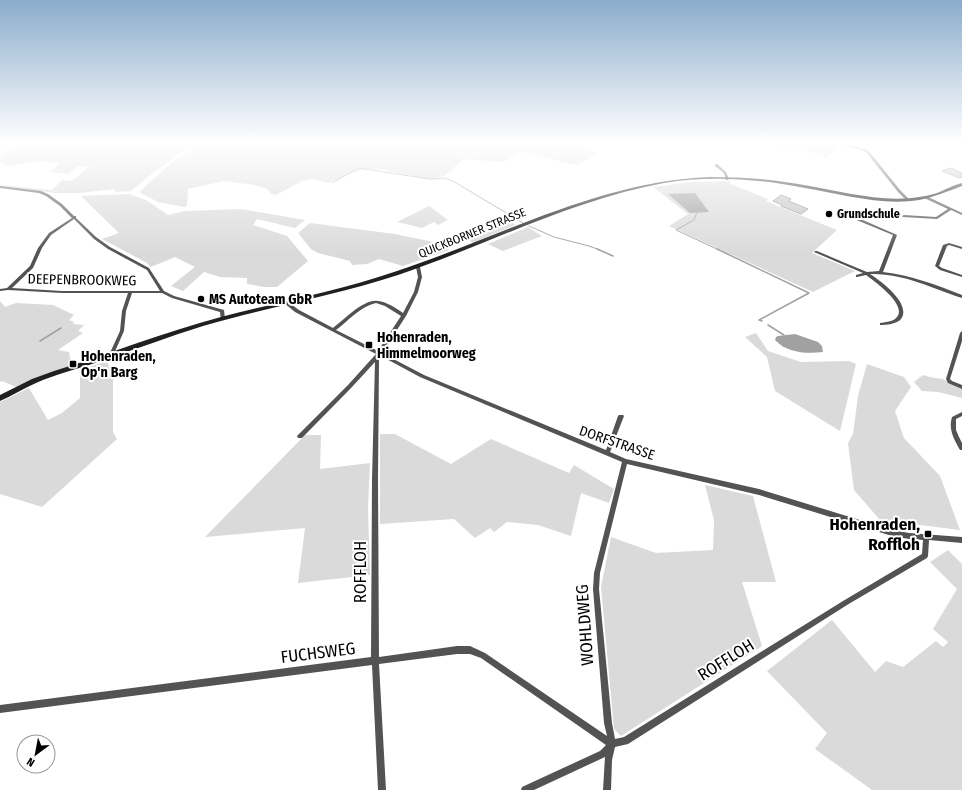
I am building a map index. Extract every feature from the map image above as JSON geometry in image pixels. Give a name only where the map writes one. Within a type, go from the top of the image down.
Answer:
[{"type":"main road","name":"QUICKBORNER STRASSE","points":[[0,398],[34,381],[223,319],[358,285],[418,267],[549,215],[612,193],[680,180]]},
{"type":"main road","name":"QUICKBORNER STRASSE","points":[[740,180],[787,183],[865,197],[907,199],[925,197],[962,184]]},
{"type":"street","points":[[891,180],[907,199]]},
{"type":"street","points":[[0,187],[40,192],[47,195],[62,204],[108,248],[148,269],[163,292],[173,297],[222,312],[223,319]]},
{"type":"street","points":[[925,197],[962,214]]},
{"type":"street","points":[[904,216],[937,218],[950,209]]},
{"type":"street","points":[[8,289],[32,267],[40,248],[50,234],[74,217]]},
{"type":"street","points":[[855,218],[895,235],[881,273]]},
{"type":"street","points":[[962,248],[949,244],[944,245],[937,266],[941,269],[962,276]]},
{"type":"street","points":[[816,252],[866,274],[891,293],[902,309],[902,314],[896,320],[882,324]]},
{"type":"street","points":[[300,436],[350,386],[379,354],[404,316],[416,292],[420,277],[418,267]]},
{"type":"street","points":[[857,276],[881,273],[919,281],[962,297]]},
{"type":"street","name":"DEEPENBROOKWEG","points":[[0,290],[130,293],[163,292]]},
{"type":"street","points":[[111,355],[122,331],[124,311],[130,293]]},
{"type":"street","points":[[334,329],[364,307],[375,302],[382,304],[404,316]]},
{"type":"street","name":"DORFSTRASSE","points":[[286,303],[297,311],[422,376],[625,461],[759,492],[892,533],[926,538],[962,540]]},
{"type":"street","points":[[961,338],[948,380],[962,387]]},
{"type":"street","points":[[956,353],[962,351]]},
{"type":"street","name":"ROFFLOH","points":[[379,354],[377,360],[375,479],[375,661],[382,790]]},
{"type":"street","points":[[962,414],[954,418],[952,424],[953,431],[962,448]]},
{"type":"street","points":[[607,454],[621,416]]},
{"type":"street","name":"WOHLDWEG","points":[[608,790],[608,760],[612,744],[608,723],[596,589],[597,573],[625,461]]},
{"type":"street","name":"ROFFLOH","points":[[525,790],[603,754],[612,744],[625,741],[925,556],[926,538]]},
{"type":"street","name":"FUCHSWEG","points":[[0,709],[457,650],[470,650],[484,655],[612,744]]},
{"type":"shaded area","points":[[62,180],[144,180],[131,191],[115,192],[115,189],[79,193],[55,193],[0,186],[52,190]]},
{"type":"shaded area","points":[[152,180],[309,180],[302,181],[276,195],[271,194],[267,189],[255,185],[223,181],[188,189],[187,205],[185,207],[158,202],[139,192]]},
{"type":"shaded area","points":[[317,180],[336,180],[328,183]]},
{"type":"shaded area","points":[[730,181],[731,184],[768,199],[766,201],[837,230],[812,253],[855,271],[813,292],[669,226],[688,214],[653,187],[689,182]]},
{"type":"shaded area","points":[[695,193],[709,212],[690,213],[668,194]]},
{"type":"shaded area","points":[[129,194],[146,200],[168,215],[185,211],[241,209],[305,220],[295,228],[257,219],[253,225],[287,236],[308,261],[277,287],[247,284],[247,278],[220,277],[204,272],[183,291],[171,286],[195,267],[175,257],[151,267],[147,263],[102,239],[119,233],[81,196]]},
{"type":"shaded area","points":[[429,206],[448,220],[438,225],[434,222],[422,228],[397,222]]},
{"type":"shaded area","points":[[510,219],[515,225],[473,243],[465,236]]},
{"type":"shaded area","points":[[310,223],[395,234],[443,244],[449,250],[403,266],[379,259],[367,264],[352,265],[350,261],[318,253],[311,249],[298,233]]},
{"type":"shaded area","points":[[528,227],[542,236],[503,251],[488,244]]},
{"type":"shaded area","points":[[0,301],[5,307],[16,303],[53,305],[74,315],[69,320],[74,322],[73,324],[84,325],[78,331],[83,333],[58,350],[69,352],[72,366],[16,387],[2,381],[0,382]]},
{"type":"shaded area","points":[[756,333],[768,351],[801,362],[849,361],[856,364],[840,431],[775,391],[767,357],[745,337]]},
{"type":"shaded area","points":[[795,334],[818,342],[822,346],[823,352],[797,352],[785,348],[775,340],[778,336]]},
{"type":"shaded area","points":[[107,361],[113,379],[113,432],[117,439],[42,507],[0,494],[0,402],[29,388],[48,420],[62,413],[80,398],[80,370]]},
{"type":"shaded area","points":[[867,364],[904,377],[911,387],[895,411],[904,438],[940,476],[960,530],[880,520],[854,490],[848,443],[853,434],[858,396]]},
{"type":"shaded area","points":[[923,375],[942,379],[962,389],[962,398],[938,392],[922,391],[914,382]]},
{"type":"shaded area","points":[[380,434],[395,434],[451,464],[491,439],[569,473],[574,465],[614,489],[609,503],[581,493],[571,536],[538,525],[507,522],[494,532],[490,528],[475,538],[454,519],[380,524]]},
{"type":"shaded area","points":[[305,435],[321,435],[320,469],[370,463],[368,509],[370,575],[298,583],[305,528],[205,537]]},
{"type":"shaded area","points":[[705,485],[753,496],[776,582],[742,582],[762,646],[621,736],[614,729],[601,587],[611,537],[656,553],[713,550],[714,520]]},
{"type":"shaded area","points":[[948,550],[962,564],[962,790],[872,790],[815,749],[827,733],[767,671],[832,620],[875,672],[886,661],[903,667],[936,641],[943,647],[948,642],[933,629],[957,589],[930,562]]},
{"type":"building","points":[[781,195],[791,199],[789,201],[808,209],[801,214],[773,201]]},
{"type":"waterway","points":[[332,183],[337,180]]},
{"type":"waterway","points":[[450,180],[523,223]]},
{"type":"waterway","points":[[697,212],[694,220],[676,230],[719,250]]},
{"type":"waterway","points":[[529,226],[554,237],[600,250]]},
{"type":"waterway","points":[[597,249],[613,256]]},
{"type":"waterway","points":[[717,249],[809,293],[759,320],[762,321]]},
{"type":"waterway","points":[[768,325],[784,335]]},
{"type":"waterway","points":[[40,341],[61,328]]},
{"type":"place","name":"Grundschule","points":[[829,214]]},
{"type":"place","name":"MS Autoteam GbR","points":[[201,299]]},
{"type":"place","name":"Hohenraden, Himmelmoorweg","points":[[369,345]]},
{"type":"place","name":"Hohenraden, Op'n Barg","points":[[73,364]]},
{"type":"place","name":"Hohenraden, Roffloh","points":[[928,534]]}]
